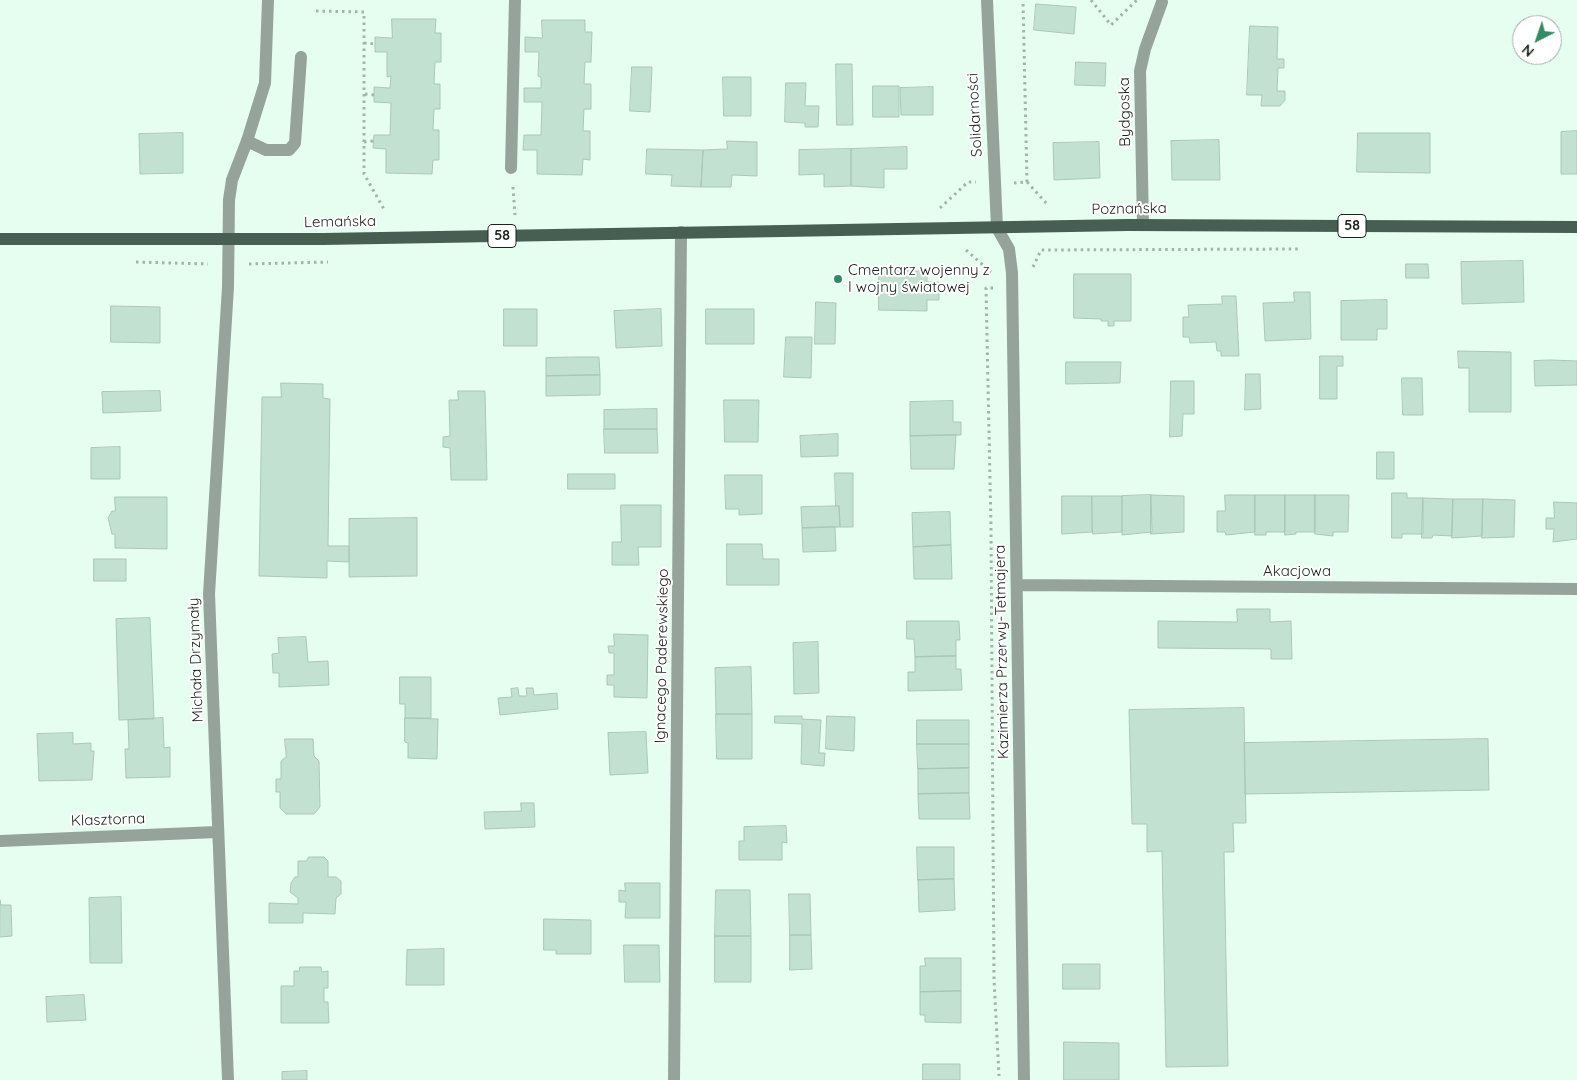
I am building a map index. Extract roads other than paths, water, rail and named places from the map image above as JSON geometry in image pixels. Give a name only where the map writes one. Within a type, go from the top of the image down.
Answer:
[{"type":"main road","name":"Poznańska","points":[[681,232],[1143,225],[1577,227]]},
{"type":"main road","name":"Lemańska","points":[[0,240],[228,239],[681,232]]},
{"type":"street","name":"Michała Drzymały","points":[[228,1080],[217,832],[210,594],[232,180],[247,141],[265,83],[268,0]]},
{"type":"street","points":[[511,168],[515,0]]},
{"type":"street","name":"Solidarności","points":[[987,0],[997,228]]},
{"type":"street","name":"Bydgoska","points":[[1143,225],[1140,71],[1145,49],[1162,2]]},
{"type":"street","points":[[247,141],[266,150],[289,150],[295,143],[302,57]]},
{"type":"street","name":"Kazimierza Przerwy-Tetmajera","points":[[997,228],[1008,249],[1012,273],[1024,1080]]},
{"type":"street","name":"Ignacego Paderewskiego","points":[[674,1080],[681,232]]},
{"type":"street","name":"Akacjowa","points":[[1017,585],[1577,589]]},
{"type":"street","name":"Klasztorna","points":[[0,841],[217,832]]},
{"type":"place","name":"Cmentarz wojenny z I wojny światowej","points":[[838,279]]}]
